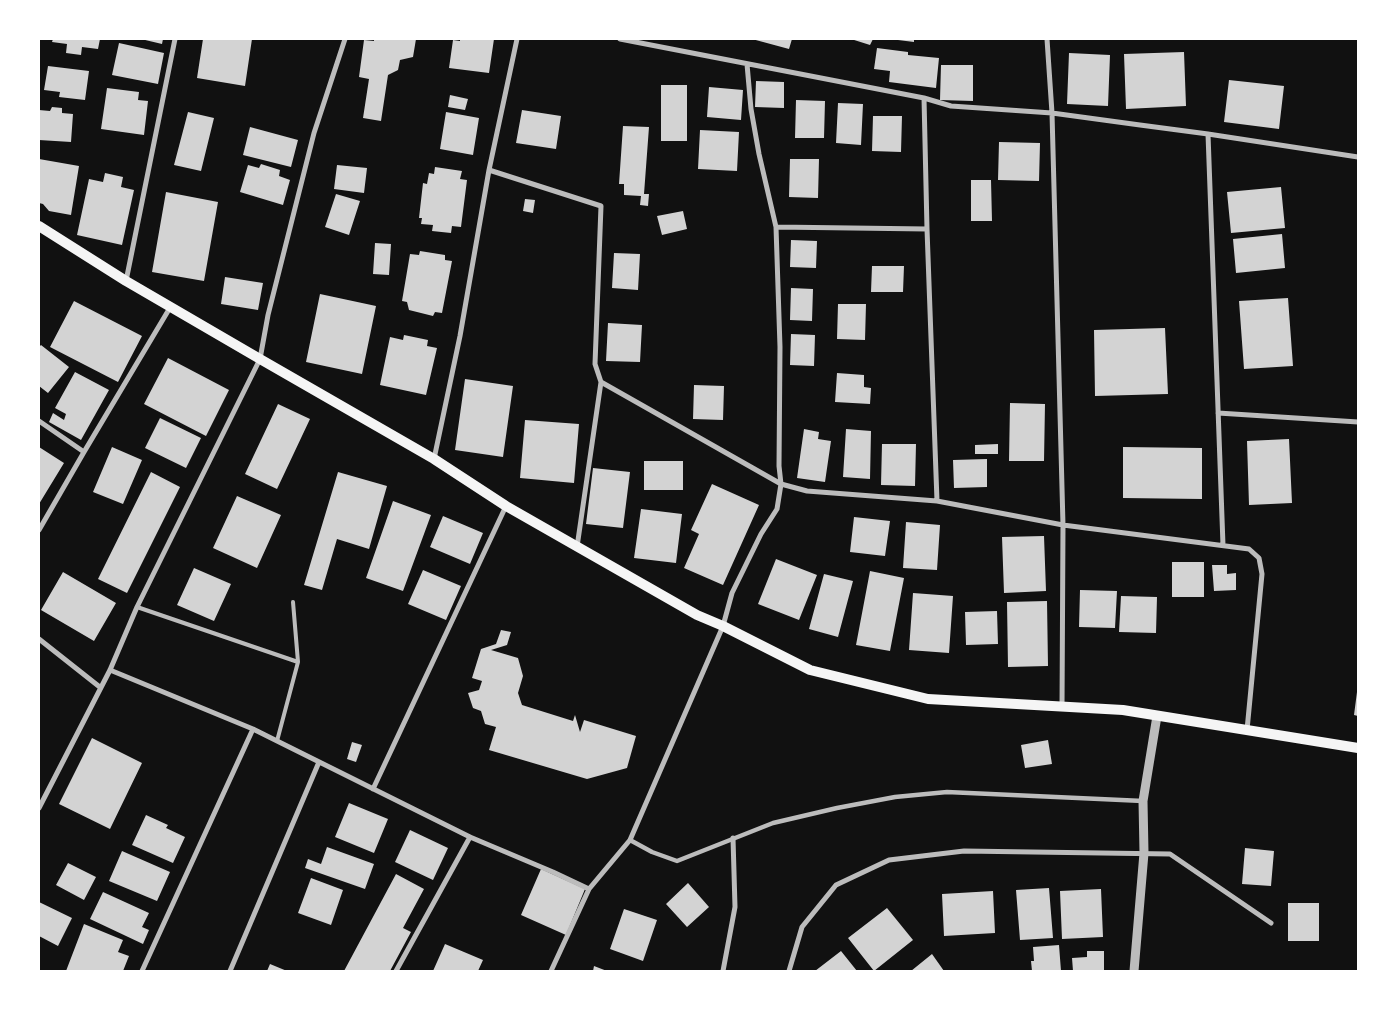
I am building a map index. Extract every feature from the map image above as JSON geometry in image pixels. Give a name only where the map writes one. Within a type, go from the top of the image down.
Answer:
[{"type":"main road","points":[[39,226],[126,281],[434,459],[506,506],[696,615],[723,626],[810,670],[928,699],[1123,710],[1358,748]]},
{"type":"street","points":[[126,281],[175,39]]},
{"type":"street","points":[[39,808],[41,800],[110,670],[136,607],[260,359],[268,315],[314,133],[346,39]]},
{"type":"street","points":[[434,459],[460,336],[489,170],[517,39]]},
{"type":"street","points":[[620,39],[924,98],[942,104],[1052,113],[1358,157]]},
{"type":"street","points":[[1047,39],[1052,113],[1063,525],[1062,707]]},
{"type":"street","points":[[551,971],[589,889],[630,840],[723,626],[732,593],[761,534],[777,509],[781,484],[779,466],[780,347],[776,227],[759,154],[751,109],[747,64]]},
{"type":"street","points":[[924,98],[937,501]]},
{"type":"street","points":[[1208,134],[1223,545]]},
{"type":"street","points":[[489,170],[601,206],[595,364],[601,382],[577,546]]},
{"type":"street","points":[[776,227],[927,229]]},
{"type":"street","points":[[39,530],[172,306]]},
{"type":"street","points":[[601,382],[781,484],[807,491],[937,501],[1063,525],[1249,549],[1259,558],[1262,574],[1247,730]]},
{"type":"street","points":[[1218,413],[1358,422]]},
{"type":"street","points":[[39,421],[84,452]]},
{"type":"street","points":[[373,789],[506,506]]},
{"type":"street","points":[[39,639],[101,688]]},
{"type":"street","points":[[110,670],[254,729],[470,836],[589,889]]},
{"type":"street","points":[[1134,971],[1144,853],[1143,801],[1157,716]]},
{"type":"street","points":[[142,971],[254,729]]},
{"type":"street","points":[[230,971],[318,762]]},
{"type":"street","points":[[630,840],[652,852],[677,861],[773,823],[895,797],[947,792],[1143,801]]},
{"type":"street","points":[[396,971],[470,836]]},
{"type":"street","points":[[723,971],[735,906],[733,838]]},
{"type":"street","points":[[789,971],[802,927],[836,885],[889,860],[964,851],[1170,854],[1271,923]]},
{"type":"lane","points":[[277,741],[298,662],[292,602]]},
{"type":"lane","points":[[136,607],[298,662]]},
{"type":"building","points":[[53,39],[100,39],[98,49],[82,47],[81,55],[66,53],[67,44],[52,42]]},
{"type":"building","points":[[141,39],[163,39],[162,44]]},
{"type":"building","points":[[203,39],[252,39],[245,86],[197,78]]},
{"type":"building","points":[[374,39],[416,39],[413,57],[400,60],[398,70],[388,75],[381,121],[363,118],[369,79],[359,77],[364,40],[374,41]]},
{"type":"building","points":[[460,39],[494,39],[489,73],[449,68],[453,40],[460,41]]},
{"type":"building","points":[[752,39],[792,39],[789,49]]},
{"type":"building","points":[[851,39],[873,39],[870,45]]},
{"type":"building","points":[[914,39],[914,42],[898,40]]},
{"type":"building","points":[[119,43],[164,53],[158,84],[112,75]]},
{"type":"building","points":[[877,48],[908,52],[908,55],[939,58],[936,88],[889,82],[890,71],[874,69]]},
{"type":"building","points":[[1184,52],[1186,106],[1126,109],[1124,54]]},
{"type":"building","points":[[1069,53],[1110,55],[1108,106],[1067,104]]},
{"type":"building","points":[[941,65],[973,65],[973,101],[940,100]]},
{"type":"building","points":[[48,66],[89,71],[85,100],[59,97],[60,92],[44,90]]},
{"type":"building","points":[[1229,80],[1284,86],[1279,129],[1224,122]]},
{"type":"building","points":[[756,81],[784,82],[784,108],[755,107]]},
{"type":"building","points":[[661,85],[687,85],[687,141],[661,141]]},
{"type":"building","points":[[709,87],[743,90],[741,120],[707,117]]},
{"type":"building","points":[[107,88],[139,92],[138,100],[148,101],[144,135],[101,129]]},
{"type":"building","points":[[450,95],[468,99],[465,110],[448,107]]},
{"type":"building","points":[[796,100],[825,101],[824,138],[795,138]]},
{"type":"building","points":[[838,103],[863,104],[861,145],[836,143]]},
{"type":"building","points":[[52,107],[62,108],[62,113],[73,114],[71,142],[39,140],[39,110],[50,111]]},
{"type":"building","points":[[522,110],[561,116],[556,149],[516,143]]},
{"type":"building","points":[[188,112],[214,118],[201,171],[174,165]]},
{"type":"building","points":[[446,112],[479,118],[473,155],[440,149]]},
{"type":"building","points":[[873,116],[902,116],[901,152],[872,151]]},
{"type":"building","points":[[623,126],[649,127],[644,194],[649,194],[648,206],[640,205],[641,196],[624,195],[624,184],[619,184]]},
{"type":"building","points":[[250,127],[298,140],[291,167],[243,155]]},
{"type":"building","points":[[700,130],[739,132],[737,171],[698,169]]},
{"type":"building","points":[[999,142],[1040,143],[1039,181],[998,180]]},
{"type":"building","points":[[39,159],[79,166],[71,215],[49,211],[43,204],[39,203]]},
{"type":"building","points":[[790,159],[819,159],[818,198],[789,197]]},
{"type":"building","points":[[261,164],[280,170],[279,176],[290,180],[283,205],[240,192],[248,165],[259,168]]},
{"type":"building","points":[[337,165],[367,168],[364,193],[334,189]]},
{"type":"building","points":[[435,167],[462,171],[460,179],[467,180],[461,227],[452,226],[451,233],[432,231],[433,225],[421,224],[422,218],[419,218],[423,183],[427,184],[429,173],[434,174]]},
{"type":"building","points":[[105,173],[123,177],[121,187],[134,190],[122,245],[77,235],[89,179],[103,182]]},
{"type":"building","points":[[971,180],[991,180],[992,221],[971,221]]},
{"type":"building","points":[[1281,187],[1285,228],[1231,233],[1227,192]]},
{"type":"building","points":[[166,192],[218,202],[204,281],[152,272]]},
{"type":"building","points":[[336,194],[360,201],[349,235],[325,227]]},
{"type":"building","points":[[525,199],[535,200],[533,213],[523,211]]},
{"type":"building","points":[[683,211],[687,229],[662,235],[657,216]]},
{"type":"building","points":[[1282,234],[1285,268],[1236,273],[1233,239]]},
{"type":"building","points":[[791,240],[817,241],[816,268],[790,267]]},
{"type":"building","points":[[375,243],[391,244],[389,275],[373,274]]},
{"type":"building","points":[[420,251],[445,255],[445,260],[452,261],[442,313],[435,312],[433,316],[409,310],[407,302],[402,301],[410,254],[419,255]]},
{"type":"building","points":[[614,253],[640,254],[638,290],[612,288]]},
{"type":"building","points":[[872,266],[904,266],[903,292],[871,292]]},
{"type":"building","points":[[225,277],[263,283],[258,310],[221,304]]},
{"type":"building","points":[[791,288],[813,289],[812,321],[790,320]]},
{"type":"building","points":[[320,294],[376,306],[362,374],[306,362]]},
{"type":"building","points":[[1288,298],[1293,366],[1244,369],[1239,301]]},
{"type":"building","points":[[74,301],[142,336],[118,382],[50,347]]},
{"type":"building","points":[[838,304],[866,304],[865,340],[837,339]]},
{"type":"building","points":[[608,323],[642,325],[640,362],[606,361]]},
{"type":"building","points":[[1165,328],[1168,394],[1095,396],[1094,330]]},
{"type":"building","points":[[791,334],[815,335],[814,366],[790,365]]},
{"type":"building","points":[[404,335],[428,340],[427,346],[437,348],[426,395],[380,385],[390,337],[403,340]]},
{"type":"building","points":[[41,345],[69,367],[48,393],[39,386],[39,347]]},
{"type":"building","points":[[168,358],[229,390],[206,436],[144,404]]},
{"type":"building","points":[[75,372],[109,390],[81,440],[49,422],[53,413],[64,420],[66,414],[55,408]]},
{"type":"building","points":[[837,373],[864,375],[864,387],[871,388],[870,404],[835,402]]},
{"type":"building","points":[[465,379],[513,386],[503,457],[455,450]]},
{"type":"building","points":[[694,385],[724,386],[723,420],[693,419]]},
{"type":"building","points":[[1010,403],[1045,404],[1044,461],[1009,461]]},
{"type":"building","points":[[278,404],[310,419],[277,489],[245,474]]},
{"type":"building","points":[[160,418],[201,438],[186,468],[145,448]]},
{"type":"building","points":[[525,420],[579,424],[574,483],[520,478]]},
{"type":"building","points":[[804,429],[819,432],[818,439],[831,441],[825,482],[797,478]]},
{"type":"building","points":[[846,429],[871,431],[870,479],[843,477]]},
{"type":"building","points":[[1289,439],[1292,503],[1249,505],[1247,441]]},
{"type":"building","points":[[882,444],[916,444],[915,486],[881,485]]},
{"type":"building","points":[[998,444],[998,454],[975,454],[975,445]]},
{"type":"building","points":[[39,447],[64,463],[39,504]]},
{"type":"building","points":[[112,447],[142,460],[123,504],[93,492]]},
{"type":"building","points":[[1123,447],[1202,448],[1202,499],[1123,498]]},
{"type":"building","points":[[987,459],[987,487],[954,488],[953,460]]},
{"type":"building","points":[[644,461],[683,461],[683,490],[644,490]]},
{"type":"building","points":[[593,468],[630,472],[623,528],[586,524]]},
{"type":"building","points":[[151,472],[180,487],[127,593],[98,579]]},
{"type":"building","points":[[338,472],[387,486],[369,549],[337,539],[322,590],[304,585]]},
{"type":"building","points":[[712,484],[759,505],[723,585],[684,568],[699,534],[691,530]]},
{"type":"building","points":[[237,496],[281,515],[257,568],[213,548]]},
{"type":"building","points":[[393,501],[431,515],[403,591],[366,578]]},
{"type":"building","points":[[641,509],[682,514],[676,563],[634,558]]},
{"type":"building","points":[[443,516],[483,533],[470,564],[430,547]]},
{"type":"building","points":[[854,517],[890,521],[885,556],[850,552]]},
{"type":"building","points":[[906,522],[940,525],[937,570],[903,568]]},
{"type":"building","points":[[1044,536],[1046,591],[1004,593],[1002,537]]},
{"type":"building","points":[[776,559],[817,575],[799,620],[758,604]]},
{"type":"building","points":[[1172,562],[1204,562],[1204,597],[1172,597]]},
{"type":"building","points":[[1212,565],[1227,565],[1227,574],[1236,573],[1236,590],[1214,591]]},
{"type":"building","points":[[194,568],[231,584],[214,621],[177,605]]},
{"type":"building","points":[[423,570],[461,586],[446,620],[408,604]]},
{"type":"building","points":[[870,571],[904,578],[890,651],[856,645]]},
{"type":"building","points":[[63,572],[116,603],[94,641],[41,610]]},
{"type":"building","points":[[824,574],[853,581],[838,637],[809,629]]},
{"type":"building","points":[[1080,590],[1117,591],[1115,628],[1079,627]]},
{"type":"building","points":[[913,593],[953,596],[949,653],[909,650]]},
{"type":"building","points":[[1121,596],[1157,597],[1156,633],[1119,632]]},
{"type":"building","points":[[1047,601],[1048,666],[1008,667],[1007,602]]},
{"type":"building","points":[[997,611],[998,644],[966,645],[965,612]]},
{"type":"building","points":[[501,630],[511,632],[507,645],[491,650],[518,658],[523,676],[518,693],[522,705],[573,721],[575,715],[580,732],[584,720],[636,736],[627,768],[587,779],[489,750],[496,727],[485,724],[481,711],[473,708],[468,693],[479,690],[482,681],[472,678],[481,649],[496,644]]},
{"type":"building","points":[[1358,692],[1358,716],[1354,715]]},
{"type":"building","points":[[92,738],[142,763],[110,829],[59,804]]},
{"type":"building","points":[[1048,740],[1052,764],[1025,768],[1021,745]]},
{"type":"building","points":[[352,742],[362,745],[356,762],[347,759]]},
{"type":"building","points":[[349,803],[388,819],[374,853],[335,837]]},
{"type":"building","points":[[146,815],[168,825],[166,828],[185,837],[173,863],[132,845]]},
{"type":"building","points":[[410,830],[448,848],[433,880],[395,862]]},
{"type":"building","points":[[327,847],[374,864],[365,889],[305,868],[308,859],[321,864]]},
{"type":"building","points":[[1245,848],[1274,851],[1271,886],[1242,884]]},
{"type":"building","points":[[122,851],[170,872],[157,901],[109,881]]},
{"type":"building","points":[[68,863],[96,877],[84,900],[56,885]]},
{"type":"building","points":[[541,869],[585,889],[566,935],[521,915]]},
{"type":"building","points":[[396,874],[424,889],[403,928],[411,932],[390,971],[344,971]]},
{"type":"building","points":[[311,878],[343,890],[331,925],[298,913]]},
{"type":"building","points":[[688,883],[709,907],[687,927],[666,904]]},
{"type":"building","points":[[1049,888],[1053,938],[1020,940],[1016,890]]},
{"type":"building","points":[[1101,889],[1103,937],[1062,939],[1060,891]]},
{"type":"building","points":[[993,891],[995,933],[944,936],[942,894]]},
{"type":"building","points":[[103,892],[149,913],[142,927],[149,930],[143,944],[90,919]]},
{"type":"building","points":[[39,902],[72,918],[58,946],[39,936]]},
{"type":"building","points":[[1288,903],[1319,903],[1319,941],[1288,941]]},
{"type":"building","points":[[887,908],[913,940],[874,971],[848,938]]},
{"type":"building","points":[[624,909],[657,920],[643,961],[610,949]]},
{"type":"building","points":[[84,924],[123,940],[118,952],[129,956],[123,971],[66,971]]},
{"type":"building","points":[[445,944],[483,960],[478,971],[433,971]]},
{"type":"building","points":[[1059,945],[1061,971],[1032,971],[1031,961],[1034,961],[1033,947]]},
{"type":"building","points":[[841,951],[857,971],[815,971]]},
{"type":"building","points":[[1087,951],[1104,951],[1104,971],[1073,971],[1072,958],[1087,957]]},
{"type":"building","points":[[932,954],[944,971],[911,971]]},
{"type":"building","points":[[270,964],[287,971],[267,971]]},
{"type":"building","points":[[594,966],[607,971],[593,971]]}]
